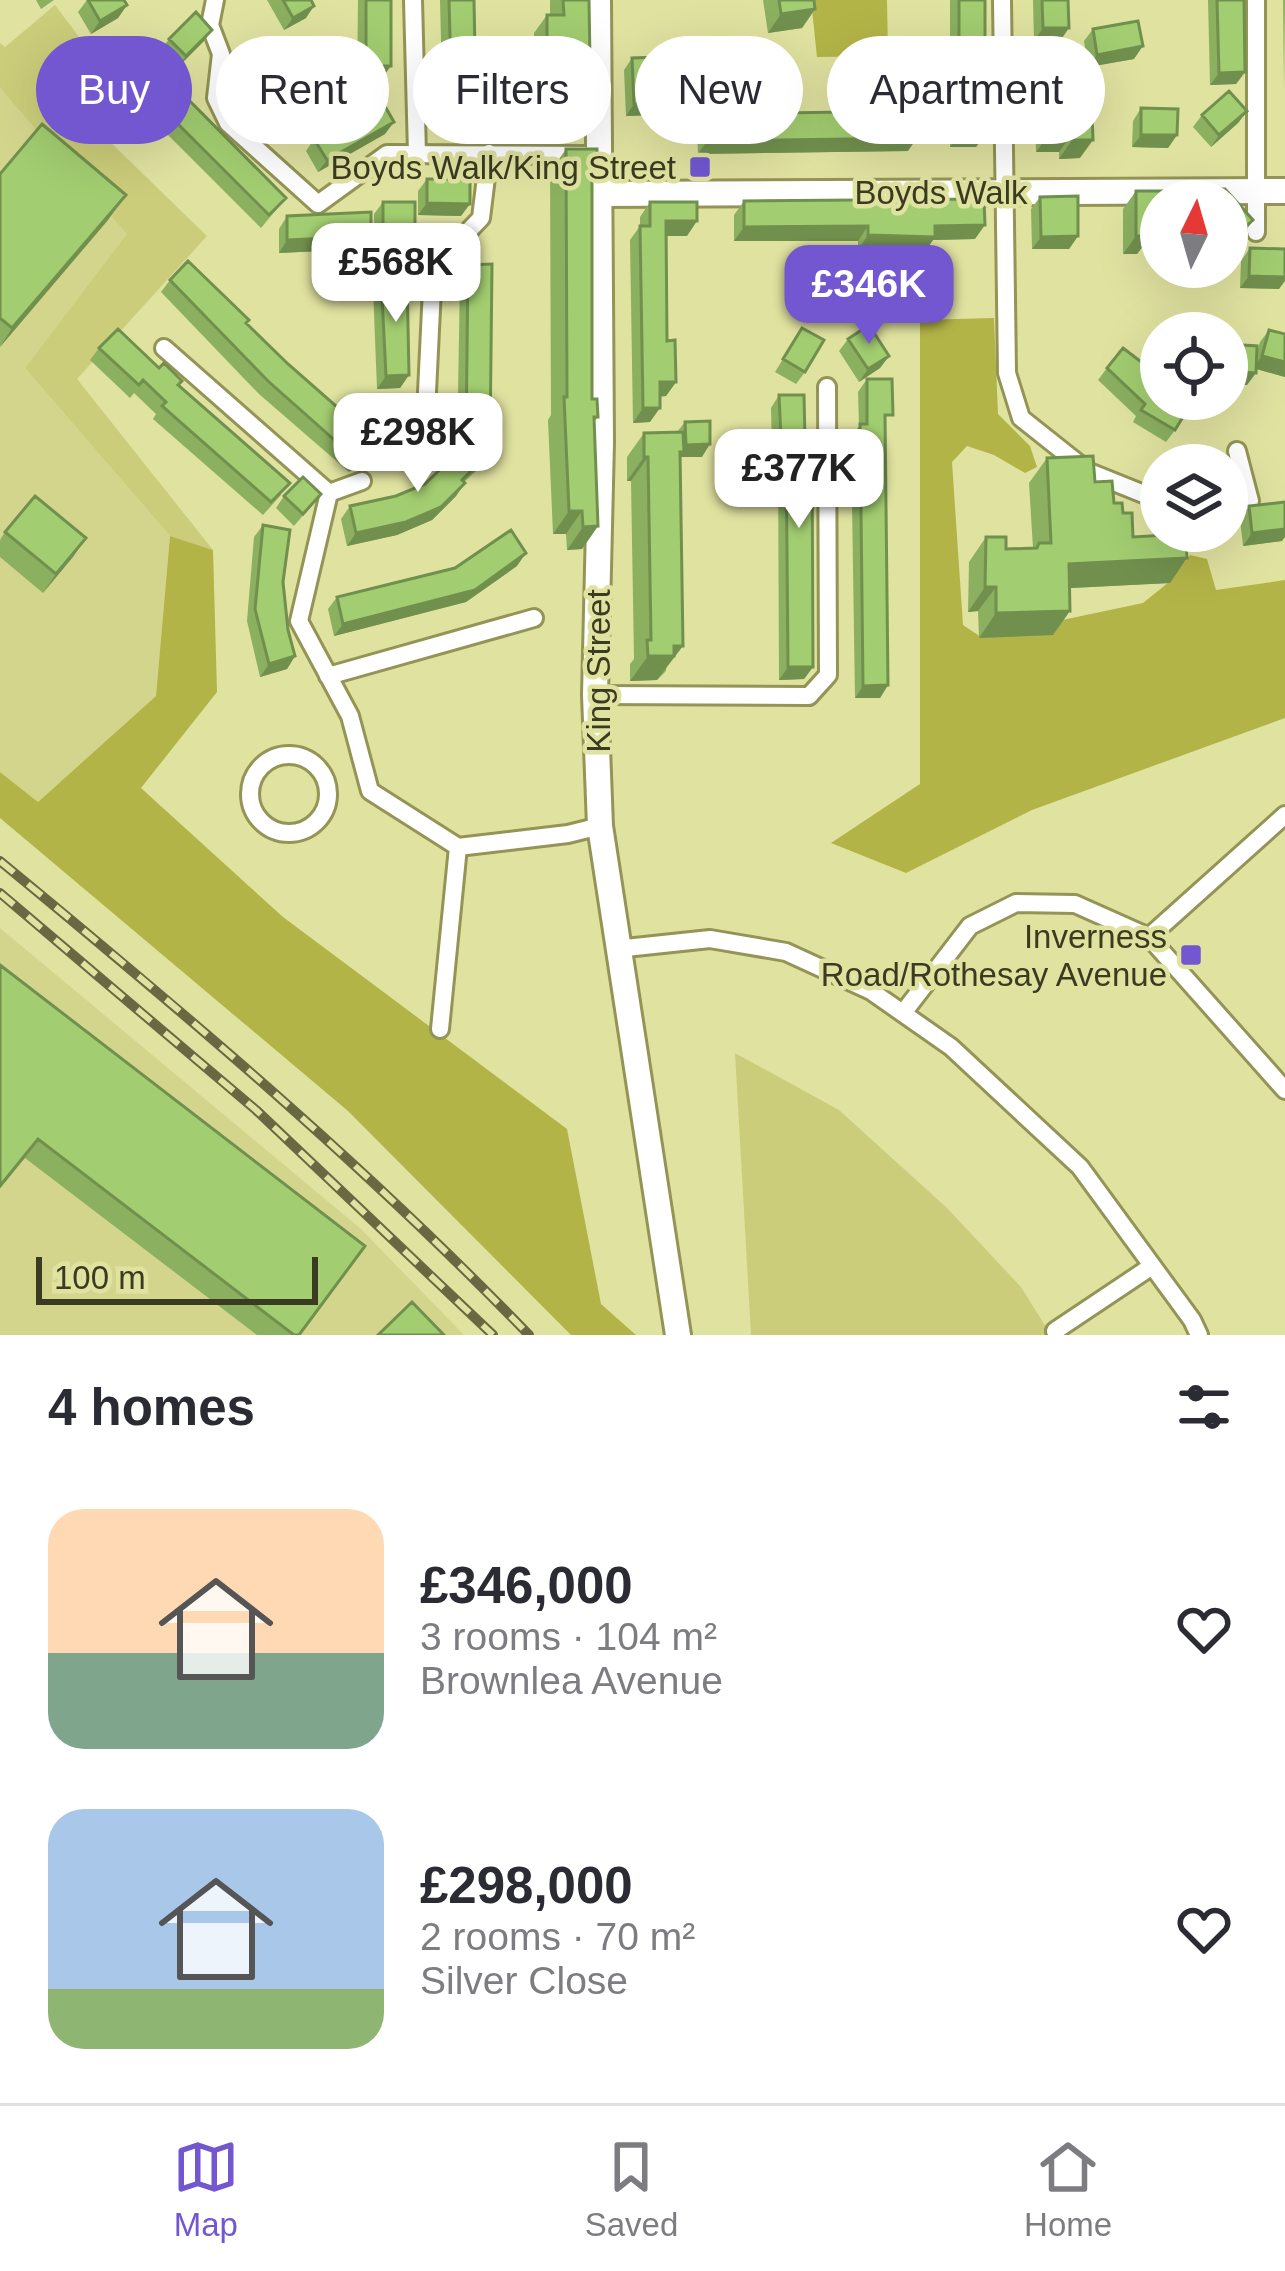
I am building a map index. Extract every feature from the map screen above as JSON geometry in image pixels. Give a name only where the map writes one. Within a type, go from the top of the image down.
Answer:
[{"type":"main road","name":"King Street","points":[[598,0],[601,442],[595,695],[599,826],[678,1335]]},
{"type":"main road","name":"Boyds Walk","points":[[598,194],[1285,191]]},
{"type":"street","points":[[215,0],[210,25],[221,54],[216,98],[228,123],[318,204],[387,154],[598,155]]},
{"type":"street","points":[[412,0],[417,154]]},
{"type":"street","points":[[1002,0],[1007,373],[1022,418],[1089,472],[1140,493]]},
{"type":"street","points":[[1256,0],[1256,232]]},
{"type":"street","points":[[425,433],[433,268],[481,218],[489,154]]},
{"type":"street","points":[[164,348],[328,493]]},
{"type":"street","points":[[595,695],[808,696],[828,675],[827,387]]},
{"type":"street","points":[[328,493],[362,481]]},
{"type":"street","points":[[328,493],[299,621],[350,716],[370,791],[458,847],[568,835],[599,826]]},
{"type":"street","points":[[328,676],[534,618]]},
{"type":"street","points":[[325,777],[329,797],[325,811],[305,830],[292,834],[269,829],[250,805],[255,773],[278,755],[306,758],[325,777],[365,774]]},
{"type":"street","points":[[1149,937],[1285,814]]},
{"type":"street","points":[[440,1029],[458,847]]},
{"type":"street","points":[[903,1013],[970,926],[1016,903],[1075,904],[1149,937],[1285,1090]]},
{"type":"street","points":[[616,949],[710,939],[786,952],[871,991],[951,1047],[1080,1167],[1199,1335]]},
{"type":"street","points":[[1055,1330],[1153,1266]]},
{"type":"shaded area","points":[[811,0],[887,0],[888,36],[827,36],[827,57],[817,57]]},
{"type":"shaded area","points":[[55,5],[78,36],[36,36],[36,129],[0,88],[0,43],[5,47]]},
{"type":"shaded area","points":[[0,88],[36,129],[36,144],[49,144],[128,234],[25,368],[170,536],[156,696],[38,802],[0,772]]},
{"type":"shaded area","points":[[49,144],[112,144],[207,236],[77,379],[213,550],[170,536],[25,368],[127,234]]},
{"type":"shaded area","points":[[994,318],[998,414],[1030,446],[1037,467],[1025,473],[967,446],[952,462],[963,625],[981,637],[1143,603],[1169,582],[1190,555],[1207,559],[1216,590],[1285,580],[1285,718],[1032,810],[906,873],[831,843],[920,784],[920,320]]},
{"type":"shaded area","points":[[170,536],[213,550],[217,692],[141,788],[283,917],[567,1129],[601,1304],[636,1335],[571,1335],[348,1111],[0,818],[0,772],[38,802],[156,696]]},
{"type":"shaded area","points":[[0,928],[361,1229],[464,1335],[0,1335]]},
{"type":"shaded area","points":[[735,1053],[839,1110],[947,1208],[1021,1287],[1051,1335],[751,1335]]},
{"type":"building","points":[[88,0],[124,0],[127,5],[100,21]]},
{"type":"building","points":[[283,0],[311,0],[314,6],[293,18]]},
{"type":"building","points":[[366,0],[391,0],[391,66],[389,36],[366,36]]},
{"type":"building","points":[[449,0],[474,0],[475,36],[450,36]]},
{"type":"building","points":[[563,0],[589,0],[590,36],[547,36],[547,15],[564,15]]},
{"type":"building","points":[[779,0],[814,0],[815,9],[781,14]]},
{"type":"building","points":[[959,0],[985,0],[985,36],[959,36]]},
{"type":"building","points":[[1042,0],[1068,0],[1069,28],[1043,28]]},
{"type":"building","points":[[1217,0],[1244,0],[1245,72],[1219,73]]},
{"type":"building","points":[[196,12],[212,30],[192,50],[192,36],[172,36]]},
{"type":"building","points":[[1138,21],[1143,46],[1105,53],[1105,36],[1094,36],[1093,29]]},
{"type":"building","points":[[635,58],[635,104],[634,104]]},
{"type":"building","points":[[1229,91],[1247,111],[1219,135],[1202,115]]},
{"type":"building","points":[[192,103],[216,127],[216,144],[232,144],[286,198],[269,215],[192,138]]},
{"type":"building","points":[[1141,108],[1178,109],[1177,135],[1141,135]]},
{"type":"building","points":[[827,112],[827,139],[803,140],[803,113]]},
{"type":"building","points":[[36,131],[36,144],[66,144],[126,195],[12,328],[0,318],[0,174]]},
{"type":"building","points":[[317,144],[355,144],[327,160]]},
{"type":"building","points":[[566,149],[597,149],[597,169],[592,169],[592,399],[597,399],[598,417],[594,417],[598,526],[583,527],[582,511],[569,511],[564,397]]},
{"type":"building","points":[[427,179],[470,179],[470,204],[427,203]]},
{"type":"building","points":[[1136,191],[1140,191],[1140,236],[1136,236]]},
{"type":"building","points":[[1078,196],[1078,236],[1041,237],[1040,197]]},
{"type":"building","points":[[984,199],[985,225],[935,226],[935,237],[868,235],[868,226],[744,227],[744,201]]},
{"type":"building","points":[[383,202],[415,202],[415,226],[383,226]]},
{"type":"building","points":[[650,202],[697,202],[697,221],[666,221],[667,341],[675,340],[676,382],[660,382],[660,408],[643,408],[640,226],[650,226]]},
{"type":"building","points":[[371,212],[371,236],[287,240],[287,216]]},
{"type":"building","points":[[1250,248],[1285,249],[1285,277],[1249,276]]},
{"type":"building","points":[[188,261],[288,364],[377,442],[357,460],[268,381],[170,280]]},
{"type":"building","points":[[492,264],[490,442],[466,441],[468,265]]},
{"type":"building","points":[[381,276],[407,276],[409,375],[386,376]]},
{"type":"building","points":[[869,325],[889,356],[868,369],[848,339]]},
{"type":"building","points":[[802,328],[824,340],[805,372],[783,359]]},
{"type":"building","points":[[118,329],[159,368],[164,363],[182,381],[178,385],[290,483],[271,502],[162,406],[166,402],[143,380],[139,385],[99,348]]},
{"type":"building","points":[[1269,330],[1285,334],[1285,362],[1262,356]]},
{"type":"building","points":[[1248,345],[1257,346],[1256,373],[1248,372]]},
{"type":"building","points":[[1123,348],[1140,361],[1140,399],[1107,368]]},
{"type":"building","points":[[867,379],[892,379],[893,415],[885,415],[888,685],[863,686],[860,424],[867,424]]},
{"type":"building","points":[[779,395],[804,395],[805,440],[812,440],[813,667],[788,667],[786,438],[781,438]]},
{"type":"building","points":[[1158,420],[1181,420],[1175,430]]},
{"type":"building","points":[[710,421],[710,444],[686,445],[685,422]]},
{"type":"building","points":[[683,432],[683,646],[674,646],[674,656],[648,656],[644,433]]},
{"type":"building","points":[[468,442],[484,458],[441,507],[406,522],[356,533],[350,506],[425,484]]},
{"type":"building","points":[[1093,456],[1095,482],[1112,481],[1114,503],[1122,503],[1123,513],[1132,513],[1133,537],[1140,537],[1140,552],[1186,552],[1187,558],[1069,564],[1070,611],[996,613],[996,587],[985,587],[986,537],[1006,537],[1006,549],[1051,543],[1047,458]]},
{"type":"building","points":[[303,477],[321,494],[303,514],[284,496]]},
{"type":"building","points":[[35,496],[86,538],[56,574],[5,532]]},
{"type":"building","points":[[1285,502],[1285,529],[1252,533],[1249,506]]},
{"type":"building","points":[[263,525],[290,530],[283,582],[295,656],[269,664],[255,609]]},
{"type":"building","points":[[511,530],[526,553],[475,590],[343,624],[337,597],[455,568]]},
{"type":"building","points":[[0,965],[365,1246],[299,1335],[38,1139],[0,1186]]},
{"type":"building","points":[[412,1302],[444,1335],[378,1335]]},
{"type":"railway","points":[[0,861],[337,1150],[529,1335]]},
{"type":"railway","points":[[0,893],[256,1110],[493,1335]]},
{"type":"place","name":"Boyds Walk/King Street","points":[[700,167]]},
{"type":"place","name":"Inverness Road/Rothesay Avenue","points":[[1191,955]]}]
